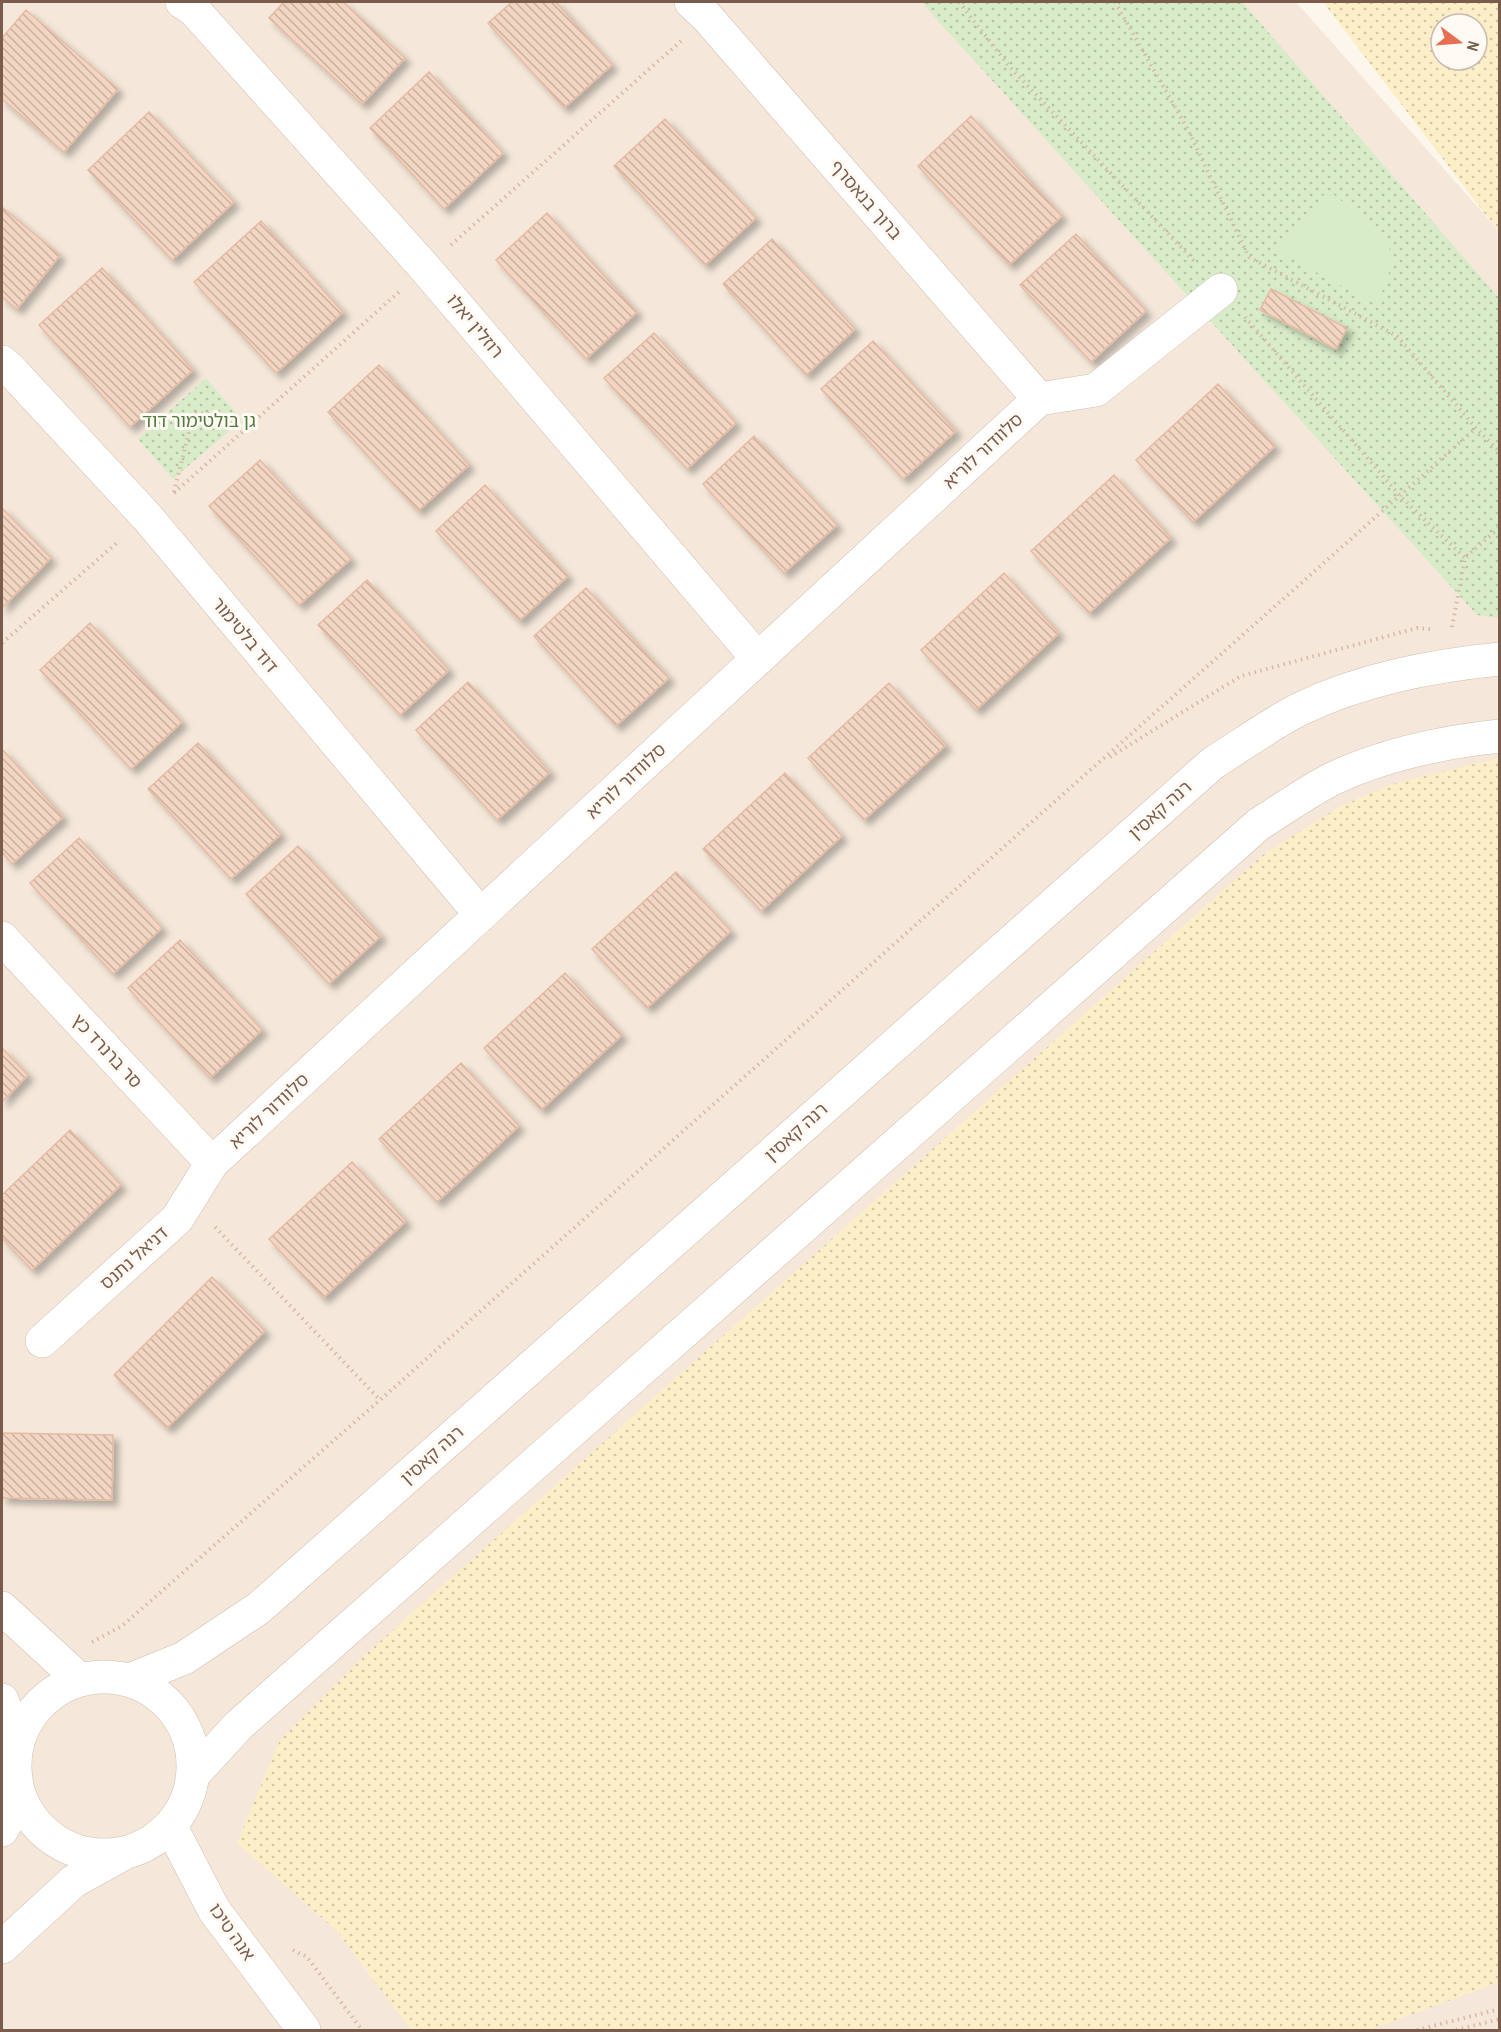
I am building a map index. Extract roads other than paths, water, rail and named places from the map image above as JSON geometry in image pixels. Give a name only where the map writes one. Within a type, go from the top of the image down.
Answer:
[{"type":"street","name":"רוזלין יאלו","points":[[182,2],[195,11],[425,268],[758,659]]},
{"type":"street","name":"ברוך בנאסרף","points":[[699,9],[1040,399]]},
{"type":"street","points":[[1040,399],[1096,390],[1221,290]]},
{"type":"street","name":"דוד בלטימור","points":[[2,362],[147,518],[481,915]]},
{"type":"street","name":"סלוודור לוריא","points":[[212,1163],[1040,399]]},
{"type":"street","name":"רנה קאסין","points":[[130,1680],[184,1658],[259,1608],[1213,763],[1299,710],[1355,688],[1402,674],[1455,664],[1500,659]]},
{"type":"street","points":[[193,1775],[239,1725],[1259,824],[1333,779],[1380,761],[1420,748],[1500,736]]},
{"type":"street","name":"סר ברנרד כץ","points":[[2,938],[212,1163]]},
{"type":"street","name":"דניאל נתנס","points":[[42,1341],[177,1219],[212,1163]]},
{"type":"street","points":[[2,1608],[69,1670],[130,1680],[152,1690],[171,1706],[184,1726],[193,1750],[193,1775],[186,1802],[171,1827],[149,1845],[121,1854],[74,1881],[2,1947]]},
{"type":"street","points":[[69,1670],[63,1687],[48,1697],[24,1726],[18,1743],[15,1764],[17,1785],[25,1808],[38,1827],[55,1842],[76,1852],[99,1856],[121,1854]]},
{"type":"street","points":[[2,1700],[18,1743]]},
{"type":"street","points":[[2,1830],[7,1821],[17,1785]]},
{"type":"street","name":"אנה טיכו","points":[[171,1827],[214,1910],[304,2031]]},
{"type":"park label","name":"גן בולטימור דוד","points":[[199,421]]}]
